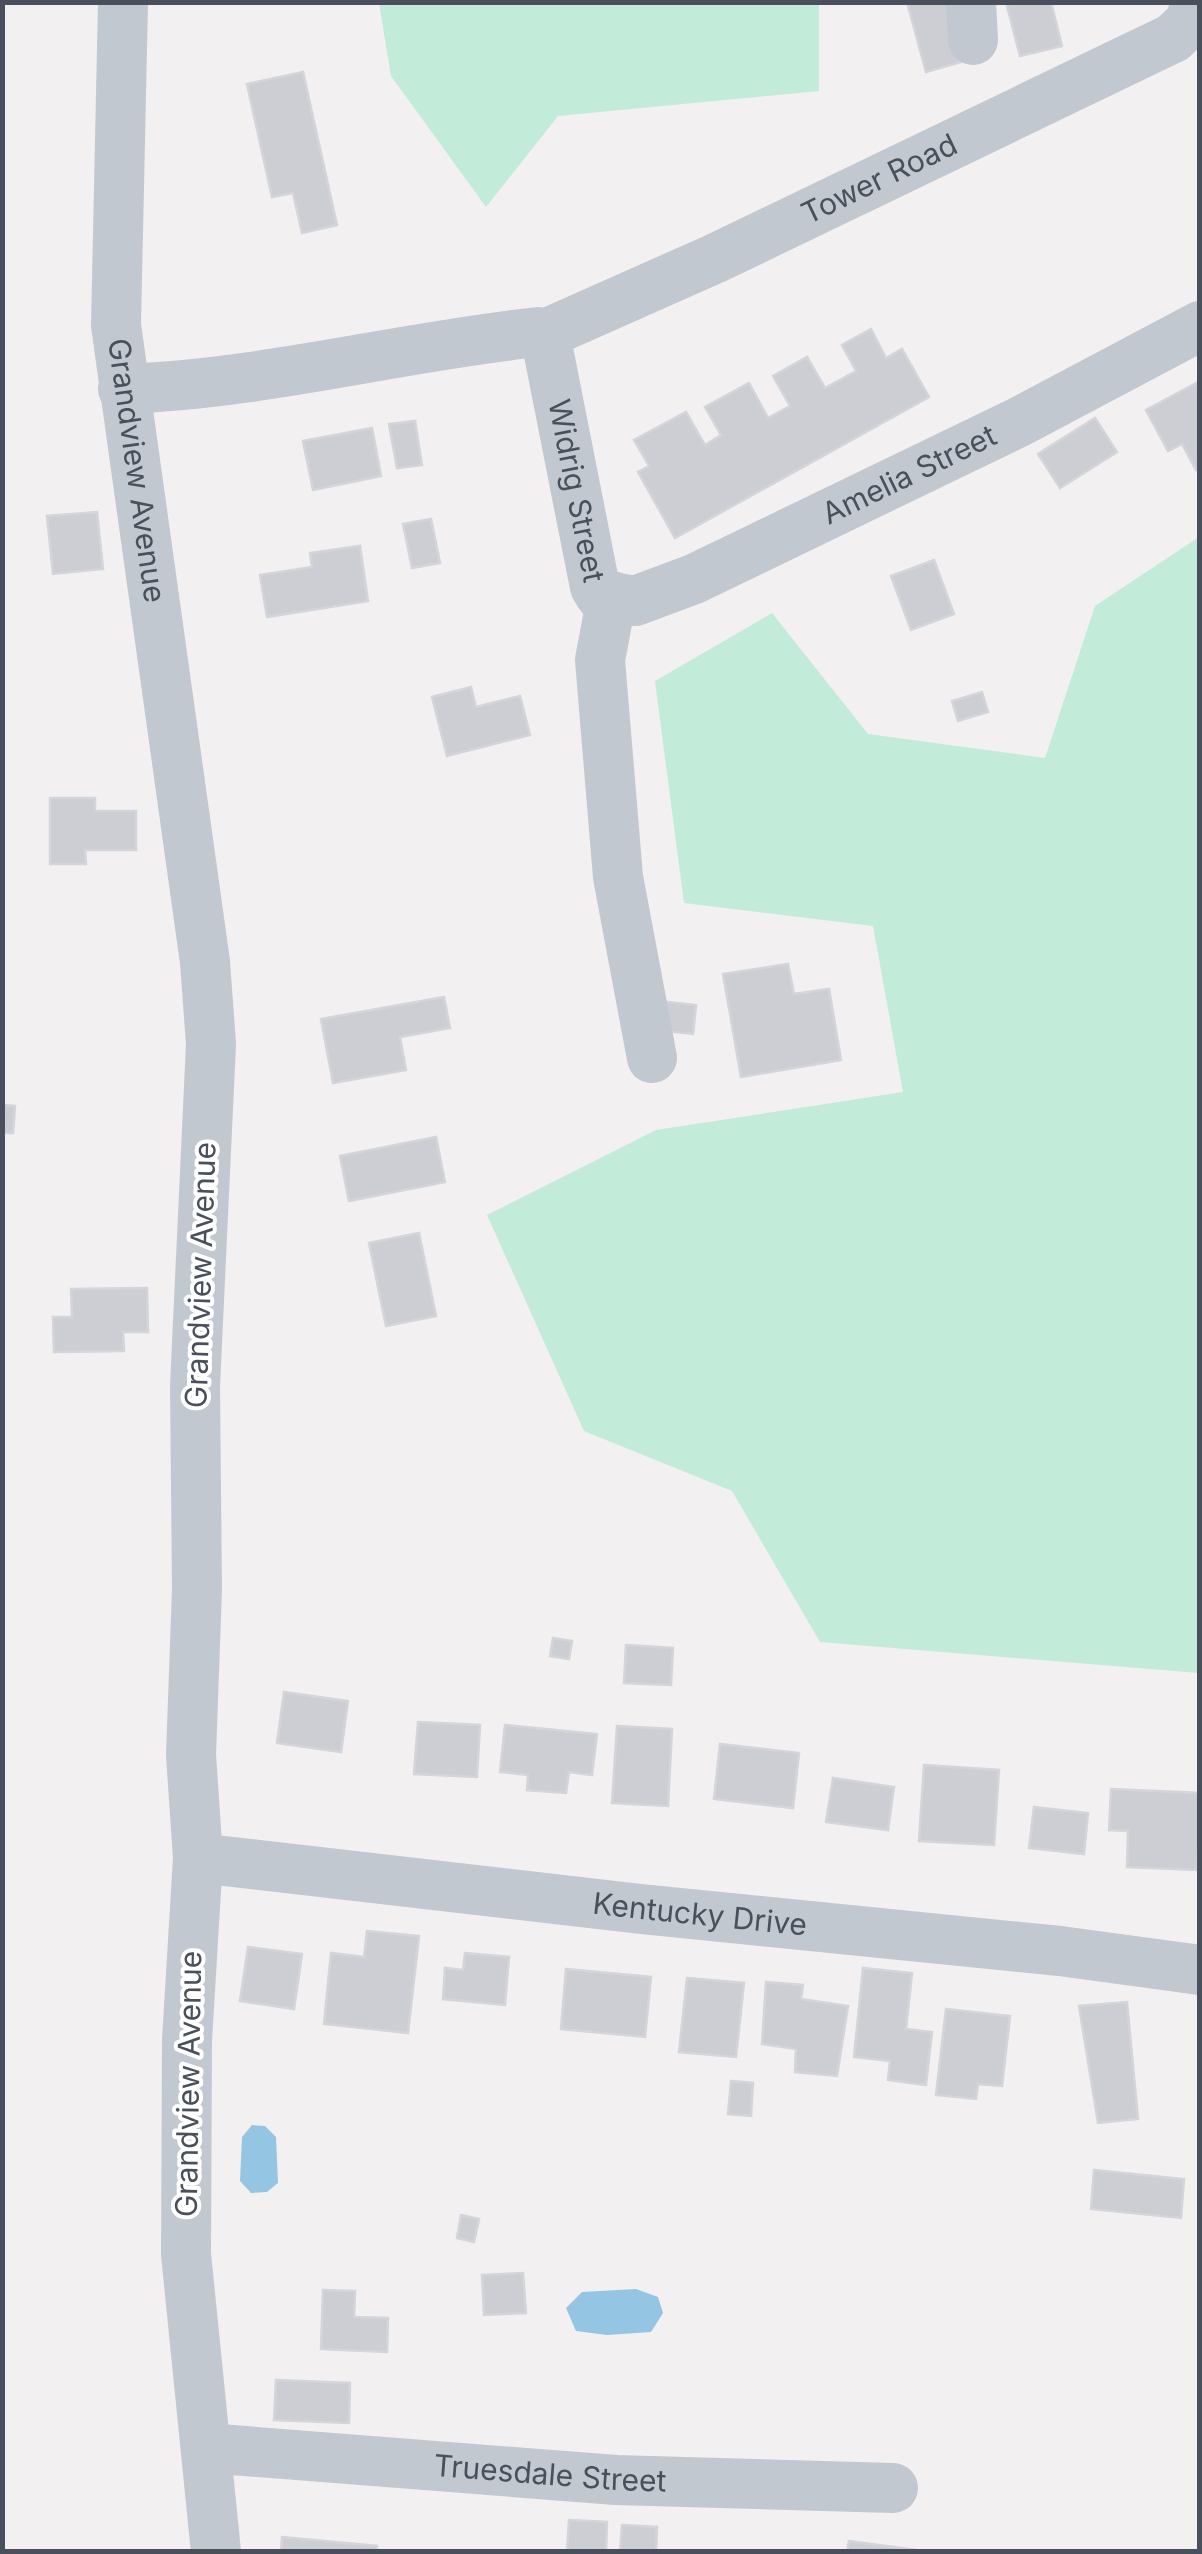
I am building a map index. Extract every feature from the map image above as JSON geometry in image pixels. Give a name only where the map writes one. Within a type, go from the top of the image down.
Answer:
[{"type":"street","name":"Grandview Avenue","points":[[123,2],[116,325],[206,962],[211,1044],[196,1386],[197,1588],[192,1755],[198,1858],[187,2040],[186,2254],[216,2552]]},
{"type":"street","name":"Tower Road","points":[[545,334],[714,260],[1174,38],[1190,22],[1196,2]]},
{"type":"street","name":"Amelia Street","points":[[612,596],[634,601],[694,579],[1021,420],[1200,326]]},
{"type":"street","points":[[123,389],[260,376],[480,338],[545,334]]},
{"type":"street","name":"Widrig Street","points":[[545,334],[595,587],[600,595],[612,596],[600,660],[618,877],[652,1058]]},
{"type":"street","name":"Kentucky Drive","points":[[198,1858],[642,1909],[1060,1951],[1200,1970]]},
{"type":"street","name":"Truesdale Street","points":[[206,2448],[616,2480],[893,2488]]},
{"type":"green space","points":[[379,3],[819,3],[819,91],[558,116],[486,207],[391,76]]},
{"type":"green space","points":[[1199,537],[1199,1673],[820,1642],[732,1491],[584,1431],[487,1215],[656,1130],[903,1092],[873,926],[684,903],[655,681],[772,613],[868,734],[1045,758],[1095,606]]},
{"type":"water","points":[[252,2125],[265,2126],[276,2137],[278,2183],[267,2192],[251,2193],[240,2181],[242,2137]]},
{"type":"water","points":[[636,2289],[658,2297],[663,2313],[651,2332],[607,2335],[576,2331],[566,2308],[582,2292]]},
{"type":"building","points":[[907,2],[949,2],[965,61],[926,72]]},
{"type":"building","points":[[1006,2],[1051,2],[1062,46],[1020,56]]},
{"type":"building","points":[[303,72],[337,225],[302,233],[293,193],[272,197],[247,84]]},
{"type":"building","points":[[871,329],[886,358],[902,349],[929,397],[675,538],[638,472],[649,466],[634,440],[686,412],[705,445],[721,435],[705,407],[749,383],[768,418],[790,406],[773,376],[807,357],[825,388],[856,371],[842,345]]},
{"type":"building","points":[[1200,381],[1200,468],[1196,470],[1182,444],[1168,451],[1146,410]]},
{"type":"building","points":[[1095,418],[1117,452],[1060,488],[1038,454]]},
{"type":"building","points":[[415,421],[422,465],[397,468],[389,424]]},
{"type":"building","points":[[372,428],[381,476],[313,490],[303,441]]},
{"type":"building","points":[[97,512],[103,569],[53,574],[47,516]]},
{"type":"building","points":[[431,519],[440,563],[412,568],[403,524]]},
{"type":"building","points":[[360,546],[368,601],[267,617],[260,575],[312,567],[310,553]]},
{"type":"building","points":[[934,560],[954,614],[911,630],[891,576]]},
{"type":"building","points":[[471,687],[476,707],[520,696],[530,735],[447,756],[432,697]]},
{"type":"building","points":[[982,692],[988,712],[958,721],[952,701]]},
{"type":"building","points":[[50,798],[95,798],[95,811],[136,811],[136,850],[85,850],[86,864],[50,864]]},
{"type":"building","points":[[788,964],[794,994],[829,989],[841,1060],[741,1077],[723,974]]},
{"type":"building","points":[[444,997],[450,1028],[400,1037],[406,1070],[333,1083],[321,1019]]},
{"type":"building","points":[[658,1001],[696,1005],[693,1034],[655,1030]]},
{"type":"building","points":[[2,1105],[15,1106],[13,1133],[2,1133]]},
{"type":"building","points":[[436,1137],[445,1182],[349,1201],[340,1156]]},
{"type":"building","points":[[419,1233],[436,1316],[386,1326],[369,1243]]},
{"type":"building","points":[[147,1288],[148,1332],[123,1332],[124,1351],[54,1352],[53,1317],[72,1317],[71,1289]]},
{"type":"building","points":[[553,1638],[572,1641],[569,1659],[550,1656]]},
{"type":"building","points":[[626,1645],[673,1648],[671,1685],[624,1683]]},
{"type":"building","points":[[284,1692],[348,1701],[341,1752],[277,1743]]},
{"type":"building","points":[[418,1722],[480,1725],[477,1777],[414,1774]]},
{"type":"building","points":[[505,1725],[597,1734],[592,1775],[569,1772],[566,1793],[527,1790],[528,1775],[500,1772]]},
{"type":"building","points":[[617,1726],[672,1729],[668,1806],[612,1803]]},
{"type":"building","points":[[720,1744],[799,1753],[793,1808],[714,1799]]},
{"type":"building","points":[[924,1765],[999,1770],[994,1845],[919,1841]]},
{"type":"building","points":[[833,1778],[894,1787],[888,1830],[826,1822]]},
{"type":"building","points":[[1111,1789],[1200,1793],[1197,1870],[1127,1867],[1128,1831],[1109,1830]]},
{"type":"building","points":[[1034,1807],[1088,1813],[1084,1854],[1029,1848]]},
{"type":"building","points":[[367,1931],[419,1936],[408,2033],[324,2024],[331,1953],[364,1957]]},
{"type":"building","points":[[248,1947],[302,1954],[294,2009],[240,2001]]},
{"type":"building","points":[[465,1953],[509,1957],[505,2005],[443,1999],[445,1968],[463,1970]]},
{"type":"building","points":[[863,1968],[912,1973],[906,2029],[932,2032],[926,2085],[888,2080],[890,2061],[854,2057]]},
{"type":"building","points":[[566,1969],[651,1977],[645,2037],[561,2029]]},
{"type":"building","points":[[687,1978],[744,1983],[736,2057],[679,2052]]},
{"type":"building","points":[[766,1982],[803,1985],[801,1999],[848,2006],[837,2076],[795,2072],[796,2049],[762,2044]]},
{"type":"building","points":[[1127,2002],[1138,2119],[1098,2123],[1079,2006]]},
{"type":"building","points":[[946,2009],[1010,2016],[1002,2086],[978,2084],[976,2099],[936,2095]]},
{"type":"building","points":[[731,2081],[753,2083],[751,2116],[728,2114]]},
{"type":"building","points":[[1094,2170],[1184,2179],[1181,2218],[1091,2209]]},
{"type":"building","points":[[461,2215],[479,2219],[474,2242],[457,2238]]},
{"type":"building","points":[[523,2273],[526,2313],[484,2315],[482,2275]]},
{"type":"building","points":[[323,2290],[355,2291],[354,2317],[388,2318],[387,2352],[321,2349]]},
{"type":"building","points":[[276,2380],[350,2383],[349,2423],[274,2420]]},
{"type":"building","points":[[569,2520],[607,2522],[606,2552],[567,2552]]},
{"type":"building","points":[[622,2525],[657,2527],[656,2552],[620,2552]]},
{"type":"building","points":[[282,2537],[377,2546],[377,2552],[281,2552]]},
{"type":"building","points":[[849,2541],[931,2552],[847,2552]]}]
